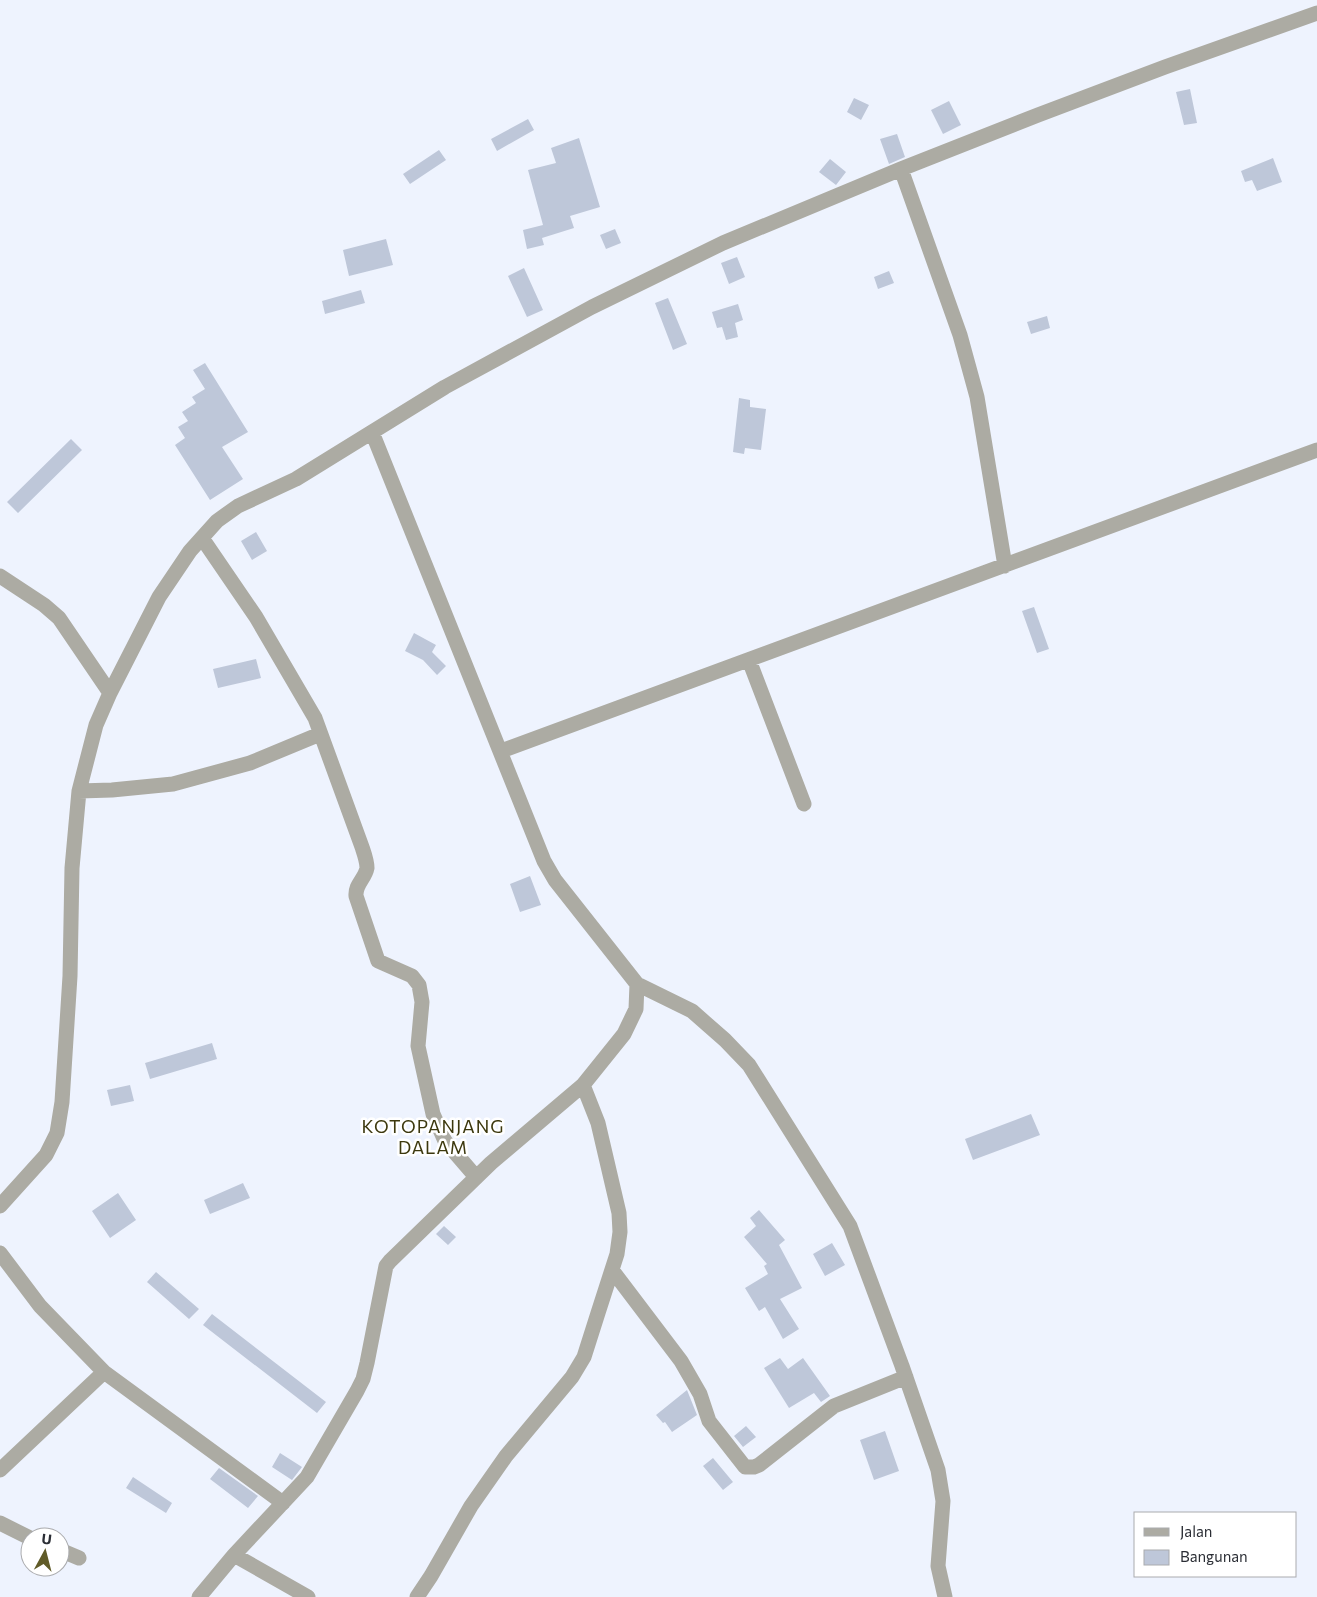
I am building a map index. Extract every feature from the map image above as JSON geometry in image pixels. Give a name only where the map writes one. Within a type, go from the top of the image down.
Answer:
[{"type":"street","points":[[0,1206],[46,1155],[58,1133],[62,1102],[70,976],[72,868],[79,791],[96,725],[110,693],[159,597],[190,551],[217,521],[238,506],[296,479],[445,387],[592,306],[723,243],[901,169],[1138,78],[1317,13]]},
{"type":"street","points":[[901,169],[960,335],[977,397],[1005,566]]},
{"type":"street","points":[[372,432],[544,861],[555,880],[637,984],[692,1011],[726,1040],[749,1065],[850,1226],[938,1470],[943,1492],[938,1566],[945,1597]]},
{"type":"street","points":[[501,751],[1317,450]]},
{"type":"street","points":[[202,538],[256,617],[315,718],[366,862],[365,872],[356,887],[356,896],[374,951],[381,963],[412,976],[419,985],[422,1002],[418,1046],[433,1114],[445,1141],[476,1177]]},
{"type":"street","points":[[0,576],[44,605],[58,618],[110,693]]},
{"type":"street","points":[[749,660],[804,804]]},
{"type":"street","points":[[79,791],[173,784],[250,763],[320,734]]},
{"type":"street","points":[[199,1597],[234,1555],[307,1477],[358,1392],[363,1379],[386,1266],[476,1177],[583,1085],[624,1034],[636,1009],[637,984]]},
{"type":"street","points":[[417,1597],[471,1506],[506,1456],[572,1378],[584,1357],[617,1254],[620,1232],[619,1213],[598,1123],[583,1085]]},
{"type":"street","points":[[0,1253],[40,1306],[104,1372],[283,1503]]},
{"type":"street","points":[[612,1270],[681,1361],[700,1394],[709,1421],[745,1467],[759,1465],[834,1406],[906,1377]]},
{"type":"street","points":[[0,1470],[104,1372]]},
{"type":"street","points":[[0,1523],[20,1533]]},
{"type":"street","points":[[70,1554],[79,1558]]},
{"type":"street","points":[[234,1555],[308,1597]]},
{"type":"building","points":[[1190,89],[1197,123],[1184,125],[1176,92]]},
{"type":"building","points":[[854,98],[869,105],[861,120],[847,112]]},
{"type":"building","points":[[949,101],[961,125],[943,134],[931,110]]},
{"type":"building","points":[[528,119],[534,130],[497,151],[491,139]]},
{"type":"building","points":[[897,134],[905,157],[889,164],[880,139]]},
{"type":"building","points":[[579,138],[600,207],[570,216],[574,228],[542,238],[544,245],[527,249],[523,230],[543,225],[528,170],[556,163],[551,148]]},
{"type":"building","points":[[439,150],[446,160],[410,184],[403,174]]},
{"type":"building","points":[[1273,158],[1282,182],[1257,191],[1252,180],[1245,182],[1241,171]]},
{"type":"building","points":[[830,159],[846,172],[836,185],[819,172]]},
{"type":"building","points":[[615,229],[621,243],[606,249],[600,235]]},
{"type":"building","points":[[386,239],[393,265],[349,276],[343,250]]},
{"type":"building","points":[[737,257],[745,277],[729,284],[721,263]]},
{"type":"building","points":[[524,268],[543,310],[527,317],[508,276]]},
{"type":"building","points":[[889,271],[894,283],[878,289],[874,277]]},
{"type":"building","points":[[361,290],[365,303],[325,314],[322,301]]},
{"type":"building","points":[[668,298],[687,344],[673,350],[655,303]]},
{"type":"building","points":[[738,304],[743,320],[735,323],[738,337],[726,340],[722,327],[717,328],[712,312]]},
{"type":"building","points":[[1047,316],[1050,328],[1031,334],[1027,322]]},
{"type":"building","points":[[205,363],[248,432],[222,447],[243,479],[210,500],[175,445],[185,438],[178,427],[188,421],[182,412],[196,403],[192,397],[205,389],[193,370]]},
{"type":"building","points":[[739,398],[750,400],[750,407],[766,409],[761,450],[745,448],[744,454],[733,452]]},
{"type":"building","points":[[71,439],[82,450],[18,513],[7,502]]},
{"type":"building","points":[[256,532],[267,551],[252,560],[241,541]]},
{"type":"building","points":[[1034,607],[1049,649],[1037,653],[1022,611]]},
{"type":"building","points":[[414,633],[436,645],[432,652],[446,666],[437,675],[423,660],[405,651]]},
{"type":"building","points":[[256,659],[261,678],[218,688],[213,669]]},
{"type":"building","points":[[530,876],[541,905],[520,912],[510,884]]},
{"type":"building","points":[[212,1043],[217,1059],[150,1079],[145,1063]]},
{"type":"building","points":[[130,1085],[134,1101],[111,1106],[107,1090]]},
{"type":"building","points":[[1031,1114],[1040,1135],[973,1160],[965,1139]]},
{"type":"building","points":[[243,1183],[250,1198],[210,1214],[204,1200]]},
{"type":"building","points":[[118,1193],[136,1220],[110,1238],[92,1211]]},
{"type":"building","points":[[759,1210],[785,1240],[779,1245],[802,1288],[780,1299],[799,1329],[783,1339],[765,1307],[759,1311],[745,1288],[768,1274],[764,1266],[767,1264],[744,1237],[756,1226],[750,1218]]},
{"type":"building","points":[[444,1226],[456,1237],[448,1245],[436,1234]]},
{"type":"building","points":[[832,1243],[845,1265],[825,1276],[813,1254]]},
{"type":"building","points":[[156,1272],[199,1309],[189,1319],[147,1282]]},
{"type":"building","points":[[212,1314],[326,1402],[317,1413],[203,1325]]},
{"type":"building","points":[[780,1358],[788,1369],[803,1358],[830,1396],[821,1402],[814,1393],[789,1408],[764,1368]]},
{"type":"building","points":[[687,1390],[697,1415],[672,1432],[665,1422],[663,1423],[656,1415]]},
{"type":"building","points":[[746,1426],[756,1437],[743,1447],[734,1436]]},
{"type":"building","points":[[885,1431],[899,1471],[874,1480],[860,1440]]},
{"type":"building","points":[[280,1453],[302,1467],[292,1480],[272,1467]]},
{"type":"building","points":[[713,1458],[733,1482],[723,1490],[703,1466]]},
{"type":"building","points":[[219,1468],[258,1496],[248,1508],[210,1479]]},
{"type":"building","points":[[133,1477],[172,1503],[166,1513],[126,1488]]},
{"type":"district","name":"KOTOPANJANG DALAM","points":[[433,1137]]}]
